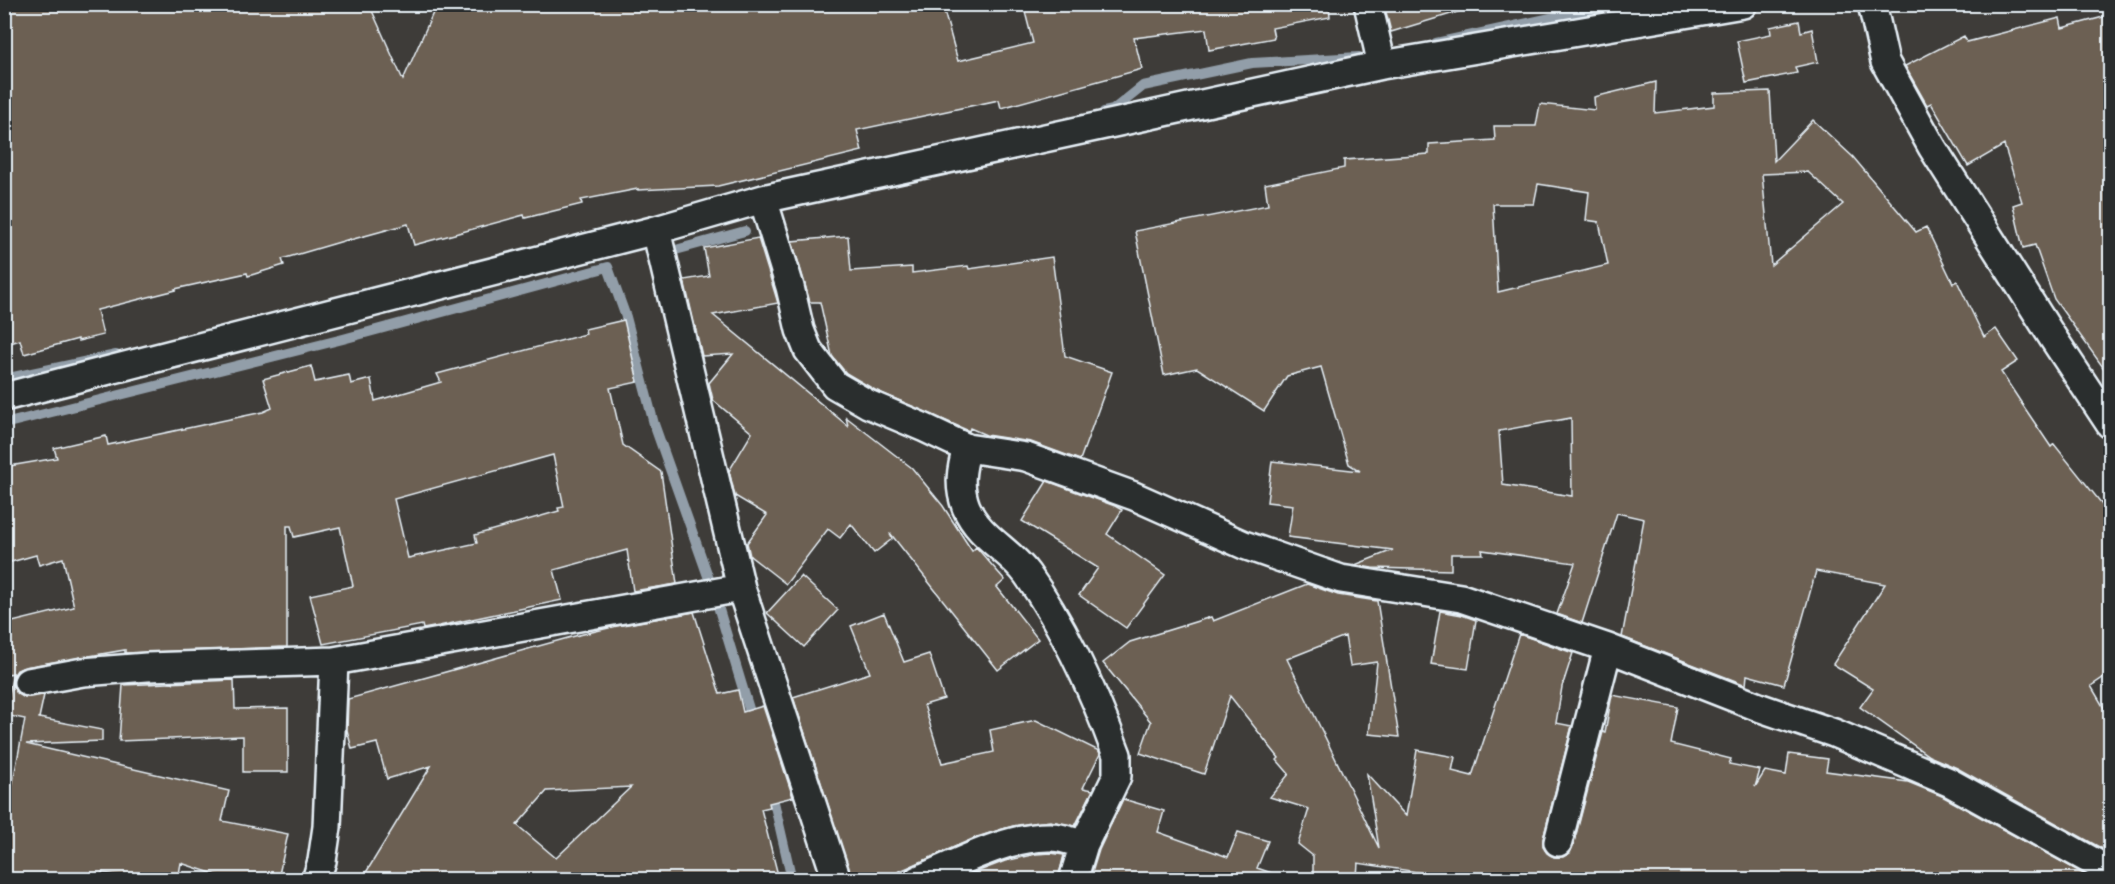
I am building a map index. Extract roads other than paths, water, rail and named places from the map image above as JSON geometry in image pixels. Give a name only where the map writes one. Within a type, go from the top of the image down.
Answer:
[{"type":"street","points":[[1368,4],[1382,65]]},
{"type":"street","points":[[4,397],[656,230],[763,200],[1382,65],[1743,4]]},
{"type":"street","points":[[1872,4],[1885,62],[1932,147],[2053,339],[2110,424]]},
{"type":"street","points":[[763,200],[790,287],[800,330],[808,350],[835,385],[868,404],[967,448],[1026,457],[1134,496],[1244,545],[1341,579],[1461,598],[1608,648],[1761,708],[1834,733],[1949,782],[2110,871]]},
{"type":"street","points":[[656,230],[741,588],[837,879]]},
{"type":"street","points":[[967,448],[961,468],[960,486],[966,507],[980,530],[1025,571],[1051,609],[1066,636],[1117,755],[1117,776],[1084,844],[1073,879]]},
{"type":"street","points":[[28,682],[83,672],[147,667],[334,661],[741,588]]},
{"type":"street","points":[[1558,842],[1608,648]]},
{"type":"street","points":[[316,879],[322,861],[327,827],[334,661]]},
{"type":"street","points":[[918,879],[1010,842],[1054,837],[1084,844]]},
{"type":"waterway","points":[[1436,43],[1614,4]]},
{"type":"waterway","points":[[1104,112],[1113,110],[1143,86],[1252,63],[1359,57]]},
{"type":"waterway","points":[[672,251],[745,231]]},
{"type":"waterway","points":[[4,424],[343,339],[608,267],[626,317],[654,424],[714,593],[753,722]]},
{"type":"waterway","points":[[4,379],[116,355]]},
{"type":"waterway","points":[[771,789],[792,880]]}]
